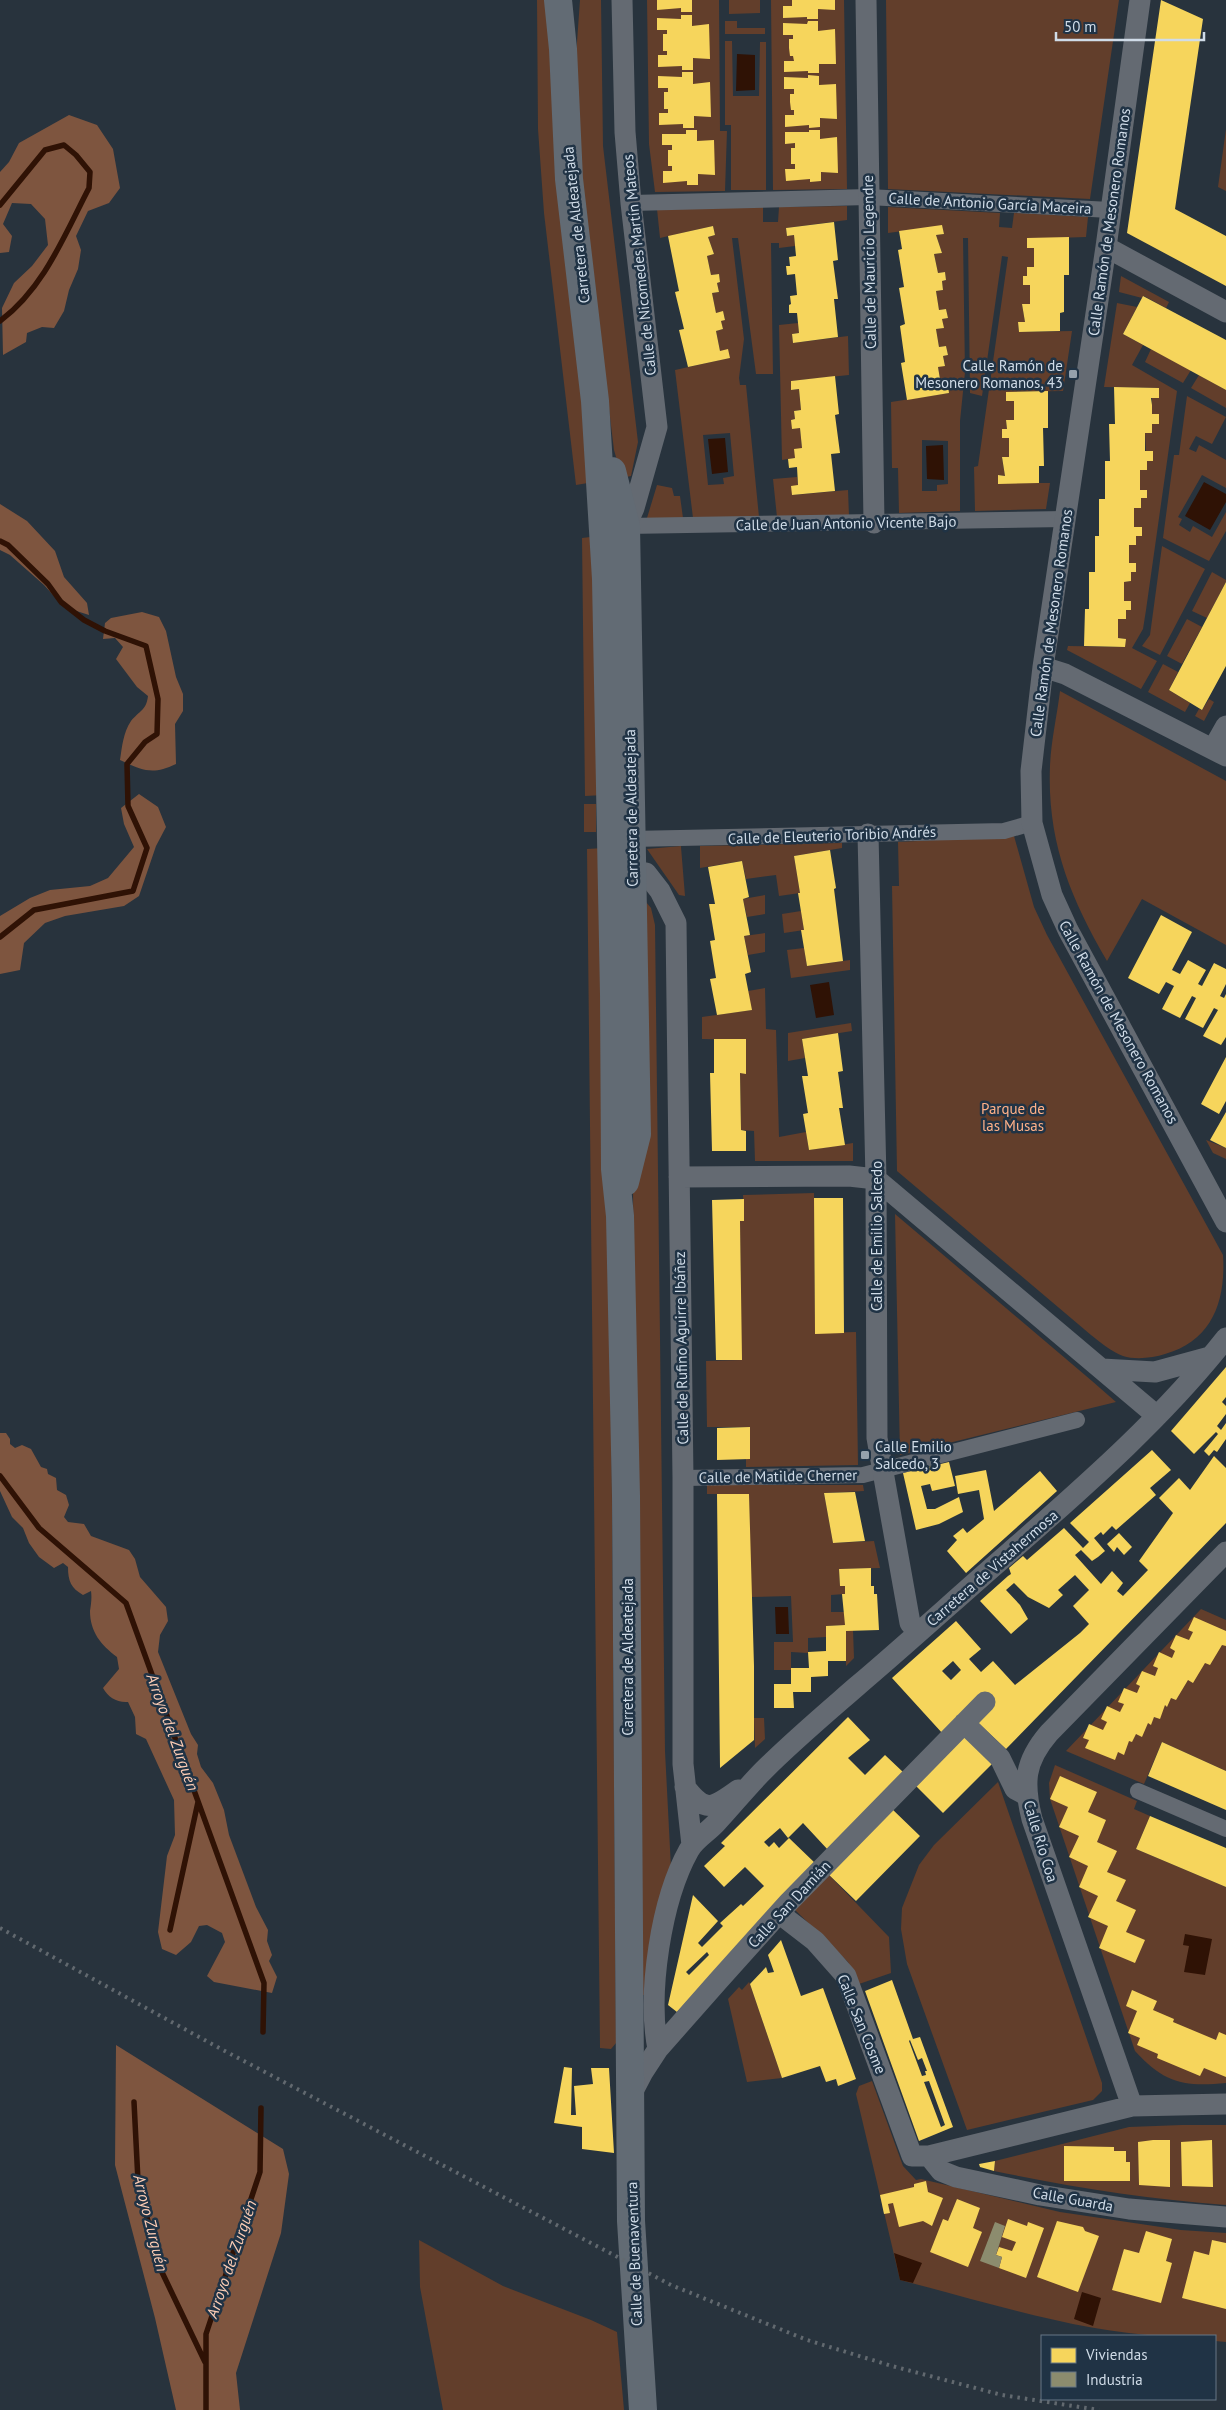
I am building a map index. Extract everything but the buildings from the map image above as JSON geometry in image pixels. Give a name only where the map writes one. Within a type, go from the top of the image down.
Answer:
[{"type":"main road","name":"Carretera de Aldeatejada","points":[[558,0],[564,49],[569,179],[595,401],[606,570],[614,994],[615,1169],[620,1216],[626,1496],[630,2098]]},
{"type":"main road","name":"Carretera de Aldeatejada","points":[[564,49],[572,0]]},
{"type":"main road","name":"Carretera de Aldeatejada","points":[[595,401],[626,526],[637,1134],[626,1175],[620,1216]]},
{"type":"main road","points":[[614,994],[622,956],[622,885],[632,872]]},
{"type":"main road","name":"Calle de Buenaventura","points":[[630,2098],[631,2221],[643,2410]]},
{"type":"street","name":"Calle de Nicomedes Martín Mateos","points":[[622,0],[625,132],[631,203],[657,427],[639,492],[626,526]]},
{"type":"street","name":"Calle de Mauricio Legendre","points":[[866,0],[874,523]]},
{"type":"street","name":"Calle Ramón de Mesonero Romanos","points":[[1140,0],[1106,247],[1043,667],[1031,772],[1032,824],[1052,895],[1068,930],[1224,1213]]},
{"type":"street","name":"Calle de Antonio García Maceira","points":[[631,203],[868,197],[1110,210]]},
{"type":"street","points":[[1106,247],[1226,312]]},
{"type":"street","name":"Calle de Juan Antonio Vicente Bajo","points":[[626,526],[1066,519]]},
{"type":"street","points":[[1043,667],[1065,674],[1220,753],[1226,726]]},
{"type":"street","name":"Calle de Eleuterio Toribio Andrés","points":[[631,840],[1004,831],[1032,824]]},
{"type":"street","name":"Calle de Emilio Salcedo","points":[[868,834],[876,1179],[877,1438],[910,1623],[918,1633]]},
{"type":"street","name":"Calle de Rufino Aguirre Ibáñez","points":[[632,872],[646,873],[660,891],[676,922],[683,1478],[684,1787],[692,1845]]},
{"type":"street","points":[[679,1177],[849,1176],[876,1179],[1157,1416]]},
{"type":"street","name":"Carretera de Vistahermosa","points":[[658,2049],[654,2028],[654,2002],[660,1947],[666,1912],[678,1876],[692,1845],[714,1825],[764,1771],[1103,1470],[1157,1416],[1226,1338]]},
{"type":"street","points":[[1102,1369],[1155,1372],[1212,1356]]},
{"type":"street","name":"Calle de Matilde Cherner","points":[[683,1478],[863,1476],[1076,1420]]},
{"type":"street","name":"Calle Río Coa","points":[[1132,2106],[1044,1856],[1026,1794],[1026,1778],[1039,1745],[1226,1552]]},
{"type":"street","name":"Calle San Damián","points":[[630,2098],[643,2072],[658,2049],[780,1914],[985,1702]]},
{"type":"street","points":[[964,1723],[1000,1758],[1015,1789],[1026,1794]]},
{"type":"street","name":"Carretera de Vistahermosa","points":[[684,1787],[697,1802],[708,1806],[718,1804],[764,1771]]},
{"type":"street","points":[[1138,1792],[1226,1829]]},
{"type":"street","name":"Calle San Cosme","points":[[780,1914],[815,1941],[846,1976],[920,2156]]},
{"type":"street","points":[[920,2156],[1132,2106],[1226,2104]]},
{"type":"street","name":"Calle Guarda","points":[[920,2156],[941,2171],[956,2177],[1031,2193],[1130,2209],[1226,2217]]},
{"type":"green space","points":[[537,0],[548,0],[594,482],[576,485],[544,213],[538,129]]},
{"type":"green space","points":[[580,0],[601,0],[603,146],[638,442],[631,476],[622,478],[614,450],[581,179],[576,56]]},
{"type":"green space","points":[[647,0],[719,0],[720,131],[727,131],[725,191],[655,192],[649,144]]},
{"type":"green space","points":[[729,0],[760,0],[760,13],[729,14]]},
{"type":"green space","points":[[771,0],[844,0],[847,189],[773,190]]},
{"type":"green space","points":[[886,0],[1119,0],[1090,199],[888,189]]},
{"type":"green space","points":[[725,21],[737,21],[737,28],[765,28],[765,34],[725,34]]},
{"type":"green space","points":[[725,41],[732,41],[733,96],[759,96],[760,42],[766,42],[766,190],[731,190],[731,125],[725,125]]},
{"type":"green space","points":[[1226,129],[1226,191],[1218,187]]},
{"type":"green space","points":[[847,206],[847,220],[786,228],[787,236],[794,235],[795,246],[779,248],[779,243],[771,243],[773,374],[756,374],[738,238],[732,238],[744,339],[739,378],[740,385],[746,385],[759,517],[693,518],[675,370],[729,358],[720,351],[716,331],[723,329],[721,321],[725,319],[723,312],[716,313],[712,293],[719,292],[717,283],[720,282],[719,274],[711,275],[707,256],[714,254],[708,237],[715,235],[713,226],[660,238],[657,209],[763,207],[763,222],[778,222],[779,207]],"holes":[[[730,433],[734,476],[723,478],[724,484],[708,485],[703,435]]]},
{"type":"green space","points":[[888,207],[1000,213],[999,227],[1012,228],[1014,213],[1088,217],[1086,237],[1027,239],[1027,248],[1034,248],[1034,267],[1027,267],[1027,276],[1023,276],[1023,285],[1030,285],[1030,304],[1022,304],[1025,322],[1018,322],[1019,332],[1072,331],[1063,391],[1006,392],[1006,401],[1014,401],[1014,420],[1006,420],[1007,429],[1002,430],[1002,438],[1009,438],[1009,457],[1002,458],[1005,476],[998,475],[998,483],[1050,483],[1046,509],[975,511],[974,467],[978,466],[1008,257],[1002,256],[982,396],[970,393],[968,238],[963,238],[965,372],[960,421],[960,511],[899,513],[898,468],[892,468],[891,402],[949,393],[948,384],[941,385],[938,367],[945,365],[943,356],[948,355],[946,346],[939,347],[936,329],[943,328],[942,319],[948,318],[946,309],[939,310],[936,291],[943,290],[942,281],[946,280],[945,272],[938,273],[934,254],[942,253],[936,235],[944,234],[942,226],[888,233]],"holes":[[[922,440],[948,441],[948,484],[937,485],[937,491],[922,491]]]},
{"type":"green space","points":[[1121,276],[1169,302],[1166,308],[1144,296],[1142,298],[1119,292]]},
{"type":"green space","points":[[1117,303],[1137,307],[1123,334],[1143,345],[1132,365],[1177,391],[1143,629],[1132,648],[1157,661],[1141,689],[1067,650],[1068,646],[1125,647],[1125,639],[1118,638],[1118,619],[1126,619],[1126,610],[1131,601],[1124,601],[1124,582],[1131,581],[1131,572],[1136,572],[1136,563],[1129,563],[1129,545],[1136,545],[1136,536],[1142,535],[1142,527],[1134,527],[1134,508],[1141,508],[1141,498],[1147,498],[1147,490],[1140,490],[1140,470],[1147,470],[1145,433],[1152,433],[1152,424],[1159,424],[1159,414],[1152,414],[1152,398],[1159,397],[1159,388],[1104,387]]},
{"type":"green space","points":[[798,323],[799,333],[792,334],[793,343],[848,336],[849,375],[791,381],[791,390],[799,389],[801,410],[794,411],[795,419],[791,420],[800,428],[802,448],[795,458],[782,460],[779,325]]},
{"type":"green space","points":[[1151,349],[1191,370],[1183,383],[1145,362]]},
{"type":"green space","points":[[1199,375],[1226,390],[1226,408],[1191,388]]},
{"type":"green space","points":[[1187,396],[1226,417],[1212,444],[1196,436],[1189,449],[1196,452],[1199,445],[1226,460],[1226,488],[1202,475],[1178,517],[1182,519],[1179,525],[1190,532],[1193,526],[1212,537],[1226,512],[1226,531],[1209,561],[1163,538],[1174,455],[1179,455]]},
{"type":"green space","points":[[797,477],[798,485],[793,495],[848,490],[849,516],[777,517],[773,479]]},
{"type":"green space","points":[[657,485],[672,488],[674,496],[680,496],[683,518],[647,518]]},
{"type":"green space","points":[[599,536],[604,795],[585,796],[582,538]]},
{"type":"green space","points":[[1162,546],[1205,569],[1160,655],[1142,646],[1150,635]]},
{"type":"green space","points":[[1212,572],[1226,580],[1226,582],[1207,618],[1192,611]]},
{"type":"green space","points":[[1187,619],[1202,627],[1182,664],[1167,656]]},
{"type":"green space","points":[[1163,664],[1178,672],[1169,690],[1190,703],[1185,712],[1148,692]]},
{"type":"green space","points":[[1060,691],[1226,781],[1226,945],[1142,899],[1107,961],[1072,891],[1057,844],[1052,819],[1050,766]]},
{"type":"green space","points":[[1209,699],[1214,702],[1204,721],[1195,716],[1199,709],[1202,710]]},
{"type":"green space","points":[[584,804],[596,804],[596,832],[584,832]]},
{"type":"green space","name":"Parque de las Musas","points":[[1014,836],[1034,907],[1047,935],[1223,1255],[1222,1288],[1213,1317],[1194,1340],[1181,1348],[1160,1355],[1133,1358],[1119,1354],[1106,1347],[897,1171],[892,886],[899,886],[898,842]]},
{"type":"green space","points":[[842,843],[842,848],[794,856],[800,893],[779,896],[776,875],[746,879],[742,861],[700,868],[700,846]]},
{"type":"green space","points":[[681,846],[685,896],[679,895],[647,849]]},
{"type":"green space","points":[[604,848],[610,1238],[616,2043],[611,2049],[600,2048],[587,849]]},
{"type":"green space","points":[[765,895],[765,914],[747,917],[743,899]]},
{"type":"green space","points":[[646,902],[651,908],[655,925],[665,1751],[671,1868],[646,1995],[641,1995],[633,1191]]},
{"type":"green space","points":[[801,911],[804,930],[784,933],[782,914]]},
{"type":"green space","points":[[765,933],[765,952],[748,955],[744,936]]},
{"type":"green space","points":[[804,948],[807,966],[850,960],[850,970],[791,978],[787,950]]},
{"type":"green space","points":[[765,988],[766,1029],[776,1030],[779,1137],[806,1132],[809,1150],[853,1143],[853,1161],[755,1161],[754,1131],[741,1130],[740,1073],[746,1073],[746,1040],[702,1039],[702,1017],[751,1010],[748,991]]},
{"type":"green space","points":[[851,1023],[852,1031],[802,1039],[805,1058],[788,1061],[788,1033]]},
{"type":"green space","points":[[1206,1140],[1226,1148],[1226,1159],[1213,1153]]},
{"type":"green space","points":[[814,1193],[815,1333],[856,1332],[858,1465],[746,1467],[746,1459],[750,1459],[750,1427],[707,1427],[706,1361],[741,1360],[740,1221],[744,1221],[743,1195]]},
{"type":"green space","points":[[895,1214],[1092,1381],[1116,1402],[900,1455]]},
{"type":"green space","points":[[707,1485],[863,1485],[864,1491],[824,1493],[833,1543],[874,1541],[880,1568],[839,1569],[840,1586],[845,1586],[845,1594],[831,1595],[831,1612],[845,1612],[845,1625],[826,1626],[826,1637],[808,1638],[808,1653],[791,1652],[791,1670],[774,1670],[774,1642],[793,1642],[791,1596],[750,1597],[749,1494],[707,1494]]},
{"type":"green space","points":[[1201,1609],[1226,1620],[1226,1771],[1162,1742],[1144,1784],[1066,1751]]},
{"type":"green space","points":[[853,1630],[854,1658],[846,1666],[846,1631]]},
{"type":"green space","points":[[754,1718],[764,1718],[765,1739],[755,1748]]},
{"type":"green space","points":[[1055,1765],[1137,1801],[1134,1809],[1150,1816],[1136,1849],[1226,1887],[1226,2083],[1198,2084],[1176,2080],[1156,2070],[1135,2051],[1050,1799],[1049,1783]]},
{"type":"green space","points":[[998,1782],[1102,2083],[1102,2091],[1093,2100],[967,2130],[907,1964],[901,1929],[902,1908],[919,1865],[934,1845]]},
{"type":"green space","points":[[826,1872],[889,1937],[891,1973],[859,1984],[848,1962],[792,1907]]},
{"type":"green space","points":[[749,1982],[782,2078],[747,2082],[728,1999],[739,1987],[742,1990]]},
{"type":"green space","points":[[872,2081],[903,2166],[916,2180],[921,2179],[1060,2212],[1181,2230],[1226,2233],[1226,2342],[1216,2341],[1216,2335],[1149,2335],[1099,2329],[1032,2315],[900,2280],[856,2094],[859,2086]]},
{"type":"green space","points":[[1226,2125],[1226,2205],[1109,2192],[994,2171],[995,2161],[1129,2127]]},
{"type":"green space","points":[[419,2240],[503,2286],[617,2332],[624,2410],[443,2410],[420,2287]]},
{"type":"shaded area","points":[[737,54],[755,55],[755,90],[736,91]]},
{"type":"shaded area","points":[[69,115],[97,125],[113,149],[120,188],[109,203],[88,211],[76,236],[81,250],[78,269],[69,290],[64,311],[54,328],[42,327],[27,333],[26,342],[3,355],[2,308],[14,283],[32,266],[48,245],[45,219],[31,204],[12,203],[3,224],[12,236],[9,252],[0,253],[0,172],[9,162],[19,143]]},
{"type":"shaded area","points":[[725,438],[728,472],[712,474],[708,439]]},
{"type":"shaded area","points":[[943,445],[944,480],[927,479],[926,446]]},
{"type":"shaded area","points":[[1204,482],[1226,494],[1226,502],[1210,530],[1185,516]]},
{"type":"shaded area","points":[[0,504],[27,521],[55,551],[64,577],[87,603],[89,615],[64,607],[44,585],[10,555],[0,550]]},
{"type":"shaded area","points":[[142,612],[159,617],[166,631],[176,677],[183,694],[183,711],[175,724],[176,764],[161,770],[142,769],[120,760],[126,730],[131,721],[144,708],[148,696],[137,687],[116,659],[123,647],[115,638],[103,639],[105,623],[111,618]]},
{"type":"shaded area","points":[[139,794],[158,807],[166,827],[156,846],[139,896],[124,906],[65,916],[45,923],[24,943],[20,970],[0,974],[0,916],[30,898],[50,890],[90,886],[108,878],[134,847],[124,824],[121,808]]},
{"type":"shaded area","points":[[829,982],[834,1015],[816,1018],[810,985]]},
{"type":"shaded area","points":[[0,1433],[6,1433],[10,1439],[10,1444],[15,1448],[22,1445],[31,1449],[41,1467],[47,1469],[48,1474],[56,1478],[57,1490],[66,1495],[69,1505],[64,1517],[68,1522],[84,1524],[91,1536],[129,1550],[135,1559],[140,1577],[166,1607],[168,1621],[160,1635],[158,1652],[191,1734],[198,1745],[197,1754],[201,1767],[213,1783],[224,1810],[229,1835],[256,1907],[268,1930],[267,1941],[272,1955],[269,1961],[277,1977],[272,1993],[214,1982],[207,1976],[225,1942],[222,1933],[207,1925],[199,1926],[191,1942],[176,1955],[162,1949],[158,1932],[167,1856],[175,1835],[174,1800],[146,1739],[136,1734],[135,1717],[128,1702],[113,1699],[103,1688],[119,1669],[117,1657],[101,1643],[94,1632],[90,1611],[91,1591],[83,1595],[73,1587],[68,1567],[63,1563],[54,1568],[39,1557],[29,1543],[23,1528],[12,1517],[0,1491]]},
{"type":"shaded area","points":[[775,1607],[788,1607],[789,1634],[776,1634]]},
{"type":"shaded area","points":[[1185,1934],[1212,1939],[1205,1975],[1184,1972],[1189,1946],[1183,1945]]},
{"type":"shaded area","points":[[116,2045],[283,2149],[289,2174],[281,2233],[236,2373],[240,2410],[176,2410],[155,2318],[115,2165]]},
{"type":"shaded area","points":[[894,2253],[922,2263],[913,2283],[900,2280]]},
{"type":"shaded area","points":[[1082,2292],[1101,2298],[1093,2326],[1074,2319]]},
{"type":"waterway","name":"Arroyo del Zurguén","points":[[0,205],[45,150],[64,145],[76,155],[90,172],[89,188],[52,260],[29,293],[0,321]]},
{"type":"waterway","name":"Arroyo del Zurguén","points":[[0,541],[8,545],[48,584],[61,602],[84,620],[105,631],[146,646],[158,699],[157,734],[145,742],[127,764],[128,806],[147,848],[133,891],[34,910],[0,937]]},
{"type":"waterway","name":"Arroyo del Zurguén","points":[[0,1476],[39,1528],[126,1603],[264,1983],[263,2032]]},
{"type":"waterway","name":"Arroyo Zurguén","points":[[170,1930],[198,1802]]},
{"type":"waterway","name":"Arroyo Zurguén","points":[[134,2102],[138,2181],[159,2266],[205,2362]]},
{"type":"waterway","name":"Arroyo del Zurguén","points":[[206,2410],[206,2334],[260,2172],[261,2108]]},
{"type":"railway","points":[[0,1928],[221,2049],[671,2285],[807,2340],[892,2366],[1002,2395],[1099,2410]]},
{"type":"place","name":"Calle Ramón de Mesonero Romanos, 43","points":[[1073,374]]},
{"type":"place","name":"Calle Emilio Salcedo, 3","points":[[865,1455]]}]
